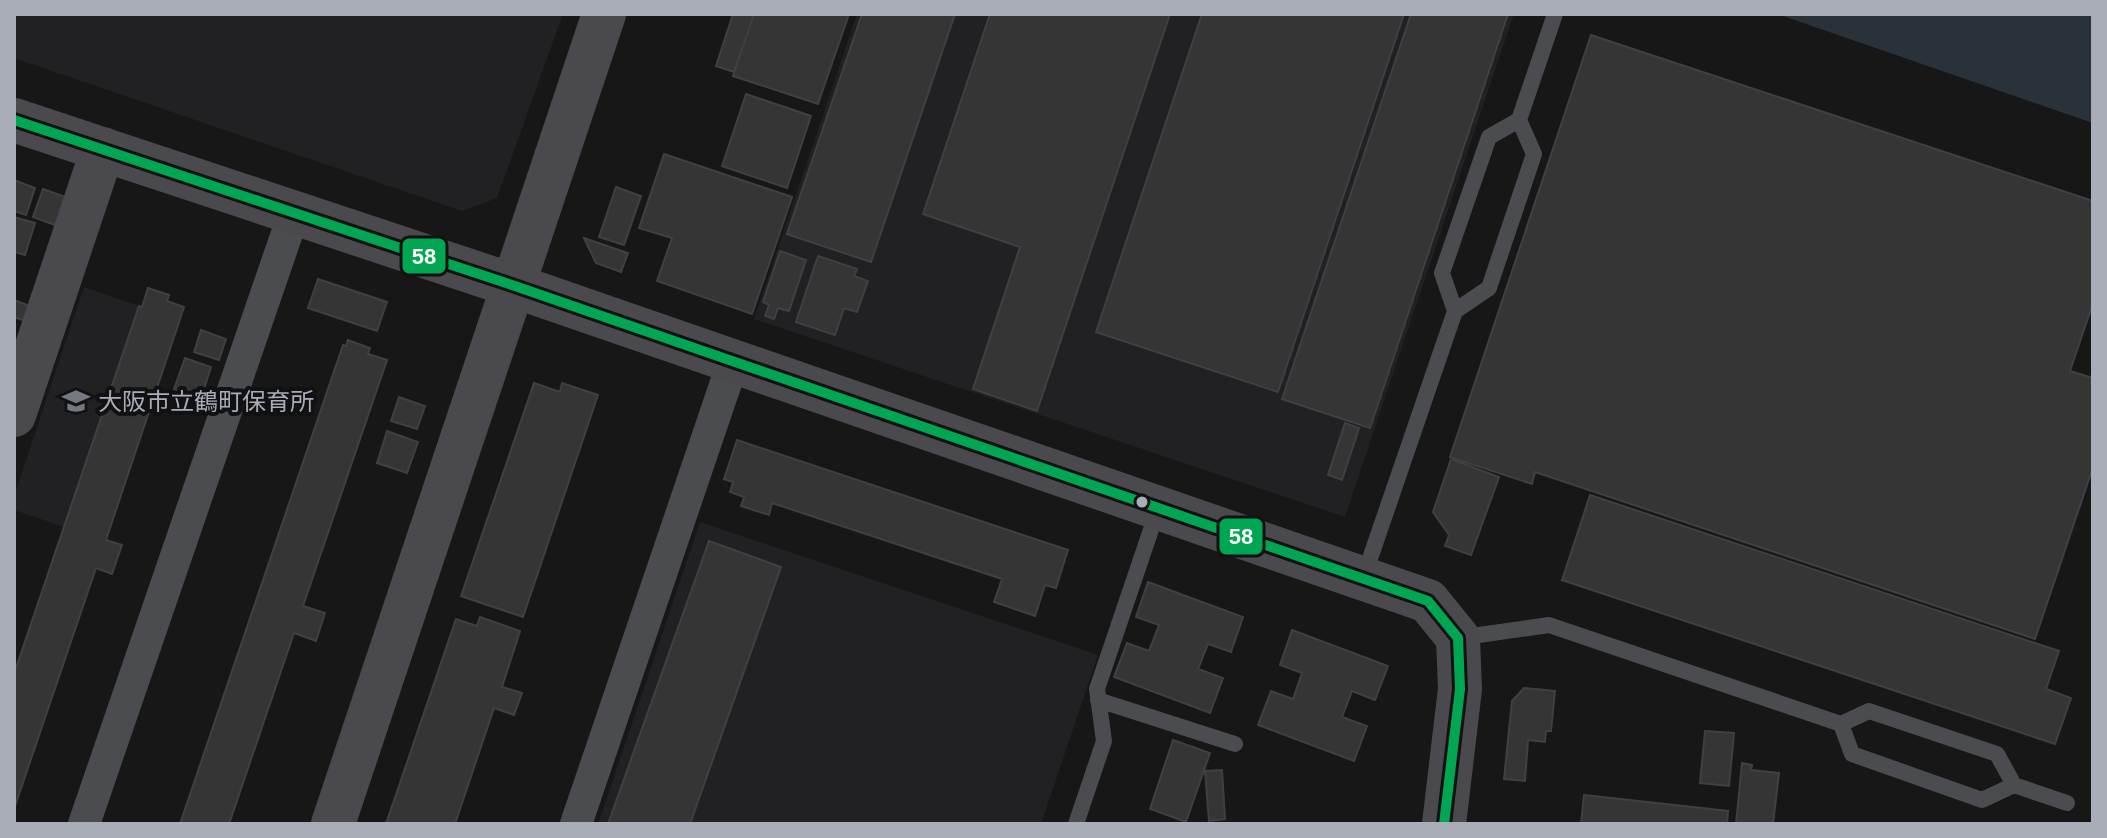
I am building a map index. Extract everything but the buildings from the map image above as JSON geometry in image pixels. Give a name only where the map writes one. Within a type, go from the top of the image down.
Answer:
[{"type":"street","points":[[333,824],[604,14]]},
{"type":"street","points":[[14,120],[512,285],[1428,601],[1458,638],[1460,689],[1444,824]]},
{"type":"street","points":[[14,415],[103,149]]},
{"type":"street","points":[[84,824],[294,213]]},
{"type":"street","points":[[576,824],[733,362]]},
{"type":"lane","points":[[1455,311],[1442,273],[1489,137],[1519,120],[1555,14]]},
{"type":"lane","points":[[1363,578],[1455,311],[1489,288],[1534,154],[1519,120]]},
{"type":"lane","points":[[1076,824],[1104,741],[1097,689],[1159,508]]},
{"type":"lane","points":[[1458,638],[1549,625],[1841,724],[1869,711],[1997,754],[2014,785],[2067,803]]},
{"type":"lane","points":[[1098,700],[1235,744]]},
{"type":"lane","points":[[1841,724],[1852,754],[1982,800],[2014,785]]},
{"type":"shaded area","points":[[14,14],[563,14],[497,198],[462,211],[14,58]]},
{"type":"shaded area","points":[[857,14],[1514,14],[1345,517],[754,319]]},
{"type":"shaded area","points":[[1777,14],[2093,14],[2093,123]]},
{"type":"shaded area","name":"大阪市立鶴町保育所","points":[[84,287],[139,306],[64,527],[14,510],[14,496]]},
{"type":"shaded area","points":[[700,522],[1098,655],[1041,824],[598,824]]},
{"type":"transit line","name":"58","points":[[14,120],[512,285],[1428,601],[1458,638],[1460,689],[1444,824]]},
{"type":"place","name":"大阪市立鶴町保育所","points":[[76,401]]}]
